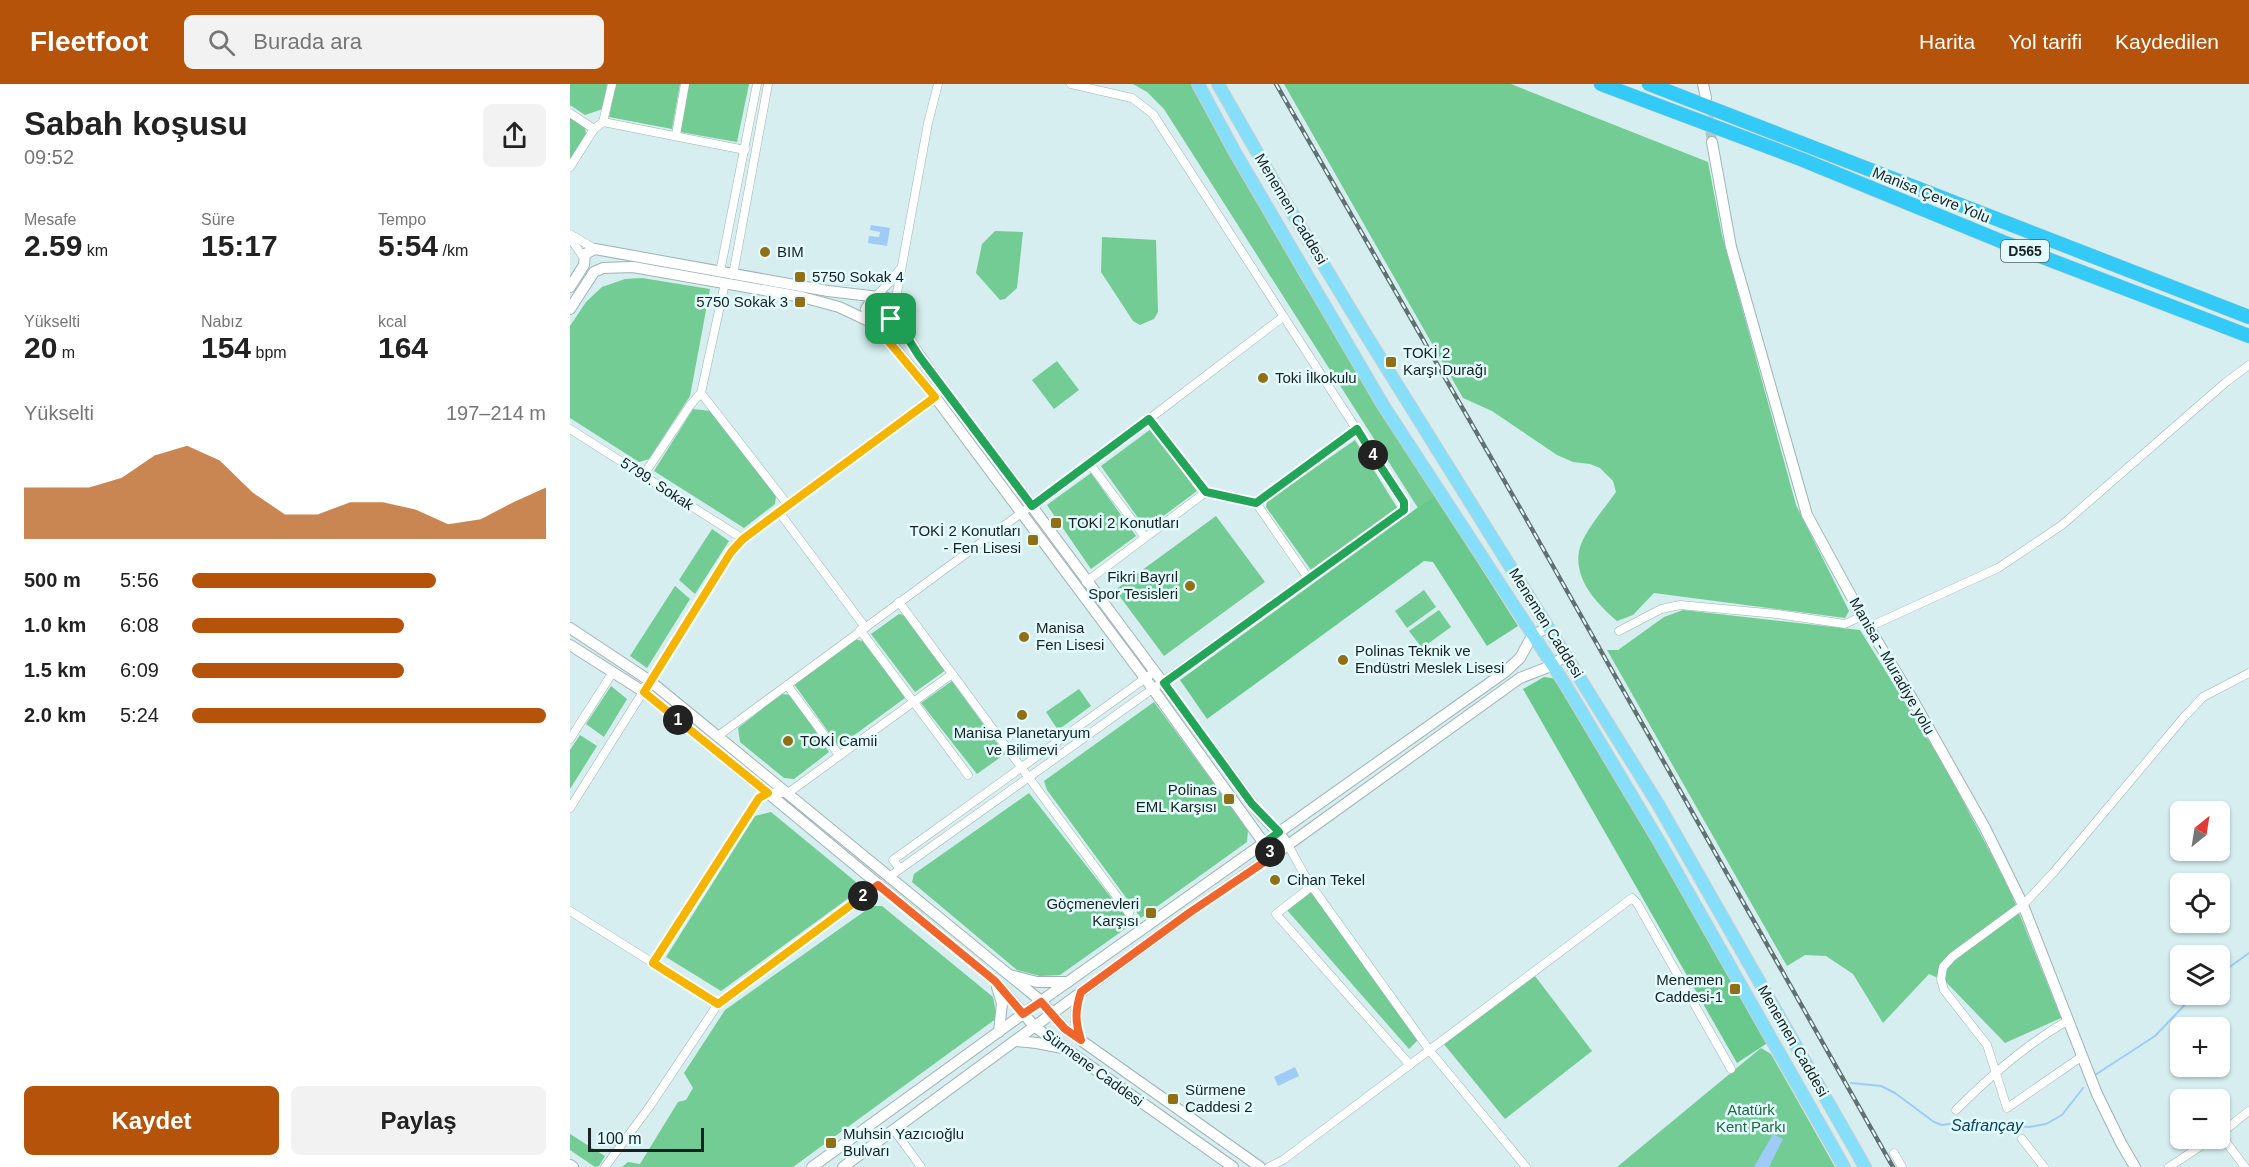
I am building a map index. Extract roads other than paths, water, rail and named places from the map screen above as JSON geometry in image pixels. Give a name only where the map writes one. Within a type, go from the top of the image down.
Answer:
[{"type":"highway","name":"Manisa Çevre Yolu","points":[[1601,84],[1803,160],[2003,242],[2249,336]]},
{"type":"highway","name":"Manisa Çevre Yolu","points":[[1649,84],[2249,317]]},
{"type":"main road","name":"Menemen Caddesi","points":[[1198,84],[1236,154],[1383,405],[1564,684],[1660,843],[1844,1167]]},
{"type":"main road","name":"Menemen Caddesi","points":[[1218,84],[1285,201],[1658,804],[1865,1167]]},
{"type":"main road","points":[[1703,84],[1706,98]]},
{"type":"main road","name":"Manisa - Muradiye yolu","points":[[1712,142],[1731,247],[1807,514],[1862,616],[1910,694],[1985,828],[2023,905],[2081,1057],[2121,1143],[2135,1167]]},
{"type":"main road","points":[[570,309],[606,258],[598,250]]},
{"type":"main road","points":[[570,287],[588,251],[598,250],[873,298],[887,298],[919,356],[1252,804],[1279,832],[1288,845]]},
{"type":"main road","points":[[584,261],[589,270],[633,267],[811,300],[839,307],[873,322],[888,322],[894,312]]},
{"type":"main road","points":[[873,298],[866,309],[873,322],[935,397],[1153,689],[1273,856]]},
{"type":"main road","points":[[812,1167],[1513,665],[1532,636],[1548,627]]},
{"type":"main road","name":"Sürmene Caddesi","points":[[570,628],[650,681],[718,736],[1041,1002],[1065,1029],[1260,1167]]},
{"type":"main road","name":"Sürmene Caddesi","points":[[570,645],[644,692],[768,793],[995,981],[1035,1027],[1233,1167]]},
{"type":"main road","points":[[843,1167],[1189,913],[1273,856],[1520,678],[1551,666],[1566,655]]},
{"type":"main road","points":[[1007,975],[1037,982],[1071,981]]},
{"type":"main road","points":[[995,981],[1002,1003],[999,1032]]},
{"type":"main road","points":[[1081,992],[1076,1008],[1077,1027],[1081,1040]]},
{"type":"main road","points":[[1015,1041],[1069,1050]]},
{"type":"street","points":[[570,167],[594,129],[603,122],[612,84]]},
{"type":"street","points":[[676,135],[685,84]]},
{"type":"street","points":[[720,272],[757,84]]},
{"type":"street","points":[[733,274],[768,84]]},
{"type":"street","points":[[894,312],[928,123],[938,84]]},
{"type":"street","points":[[889,877],[1404,510],[1404,502],[1153,114],[1132,98],[1071,84]]},
{"type":"street","points":[[570,113],[594,129]]},
{"type":"street","points":[[603,122],[745,150]]},
{"type":"street","points":[[570,236],[598,250]]},
{"type":"street","points":[[570,236],[584,261]]},
{"type":"street","points":[[873,298],[889,283],[901,267]]},
{"type":"street","points":[[643,476],[691,404],[701,393],[725,283]]},
{"type":"street","points":[[718,736],[862,628],[1032,506],[1283,317]]},
{"type":"street","points":[[1869,627],[1998,568],[2062,525],[2224,383],[2249,365]]},
{"type":"street","points":[[701,393],[788,505]]},
{"type":"street","points":[[570,807],[723,564],[743,539],[935,397]]},
{"type":"street","points":[[1149,419],[1206,492],[1256,503],[1308,578]]},
{"type":"street","name":"5799. Sokak","points":[[570,429],[743,539]]},
{"type":"street","points":[[1256,503],[1357,429]]},
{"type":"street","points":[[1089,463],[1145,537]]},
{"type":"street","points":[[1086,582],[1206,492]]},
{"type":"street","points":[[779,512],[968,775]]},
{"type":"street","points":[[899,602],[1129,913]]},
{"type":"street","points":[[1619,632],[1661,609],[1680,605],[1777,614],[1845,624],[1862,616]]},
{"type":"street","points":[[570,739],[613,672]]},
{"type":"street","points":[[900,869],[894,860],[1155,672]]},
{"type":"street","points":[[2081,1057],[2007,1108],[1987,1045],[1944,990],[1941,979],[1943,967],[1974,939],[2023,905],[2054,872],[2203,697],[2249,673]]},
{"type":"street","points":[[653,963],[759,798],[768,793],[788,793],[952,674]]},
{"type":"street","points":[[787,685],[839,755]]},
{"type":"street","points":[[1288,845],[1312,886],[1430,1051],[1526,1167]]},
{"type":"street","points":[[605,1167],[650,1106],[718,1004],[878,885]]},
{"type":"street","points":[[1312,886],[1276,914],[1410,1065]]},
{"type":"street","points":[[1269,1167],[1283,1160],[1632,898],[1731,1069]]},
{"type":"street","points":[[570,911],[718,1004]]},
{"type":"street","points":[[1956,1110],[1995,1071],[2044,1034],[2067,1021]]},
{"type":"street","points":[[2230,1126],[2249,1111]]},
{"type":"street","points":[[894,1130],[921,1167]]},
{"type":"street","points":[[2022,1139],[2044,1167]]},
{"type":"street","points":[[2230,1147],[2245,1167]]},
{"type":"street","points":[[2169,1167],[2196,1149]]},
{"type":"street","points":[[1894,1153],[1902,1167]]},
{"type":"water","points":[[871,225],[890,228],[887,246],[868,243],[869,236],[879,237],[880,232],[870,230]]},
{"type":"water","points":[[1295,1067],[1299,1076],[1278,1086],[1274,1077]]},
{"type":"water","points":[[1773,1134],[1783,1139],[1769,1167],[1754,1167]]},
{"type":"waterway","name":"Safrançay","points":[[2230,967],[2249,953]]},
{"type":"waterway","name":"Safrançay","points":[[2095,1075],[2155,1036],[2185,1005]]},
{"type":"waterway","name":"Safrançay","points":[[1851,1083],[1881,1086],[1942,1125],[1962,1122],[2029,1127],[2046,1124],[2062,1115],[2083,1088]]},
{"type":"tunnel","points":[[1706,101],[1712,142]]},
{"type":"railway","points":[[1276,84],[1524,515],[1893,1167]]},
{"type":"place","name":"BIM","points":[[765,252]]},
{"type":"place","name":"5750 Sokak 4","points":[[800,277]]},
{"type":"place","name":"5750 Sokak 3","points":[[800,302]]},
{"type":"place","name":"TOKİ 2 Karşı Durağı","points":[[1391,362]]},
{"type":"place","name":"Toki İlkokulu","points":[[1263,378]]},
{"type":"place","name":"TOKİ 2 Konutları","points":[[1056,523]]},
{"type":"place","name":"TOKİ 2 Konutları - Fen Lisesi","points":[[1033,540]]},
{"type":"place","name":"Fikri Bayrıl Spor Tesisleri","points":[[1190,586]]},
{"type":"place","name":"Manisa Fen Lisesi","points":[[1024,637]]},
{"type":"place","name":"Polinas Teknik ve Endüstri Meslek Lisesi","points":[[1343,660]]},
{"type":"place","name":"Manisa Planetaryum ve Bilimevi","points":[[1022,715]]},
{"type":"place","name":"TOKİ Camii","points":[[788,741]]},
{"type":"place","name":"Polinas EML Karşısı","points":[[1229,799]]},
{"type":"place","name":"Cihan Tekel","points":[[1275,880]]},
{"type":"place","name":"Göçmenevleri Karşısı","points":[[1151,913]]},
{"type":"place","name":"Menemen Caddesi-1","points":[[1735,989]]},
{"type":"place","name":"Sürmene Caddesi 2","points":[[1173,1099]]},
{"type":"place","name":"Muhsin Yazıcıoğlu Bulvarı","points":[[831,1143]]},
{"type":"park label","name":"Atatürk Kent Parkı","points":[[1751,1118]]}]
